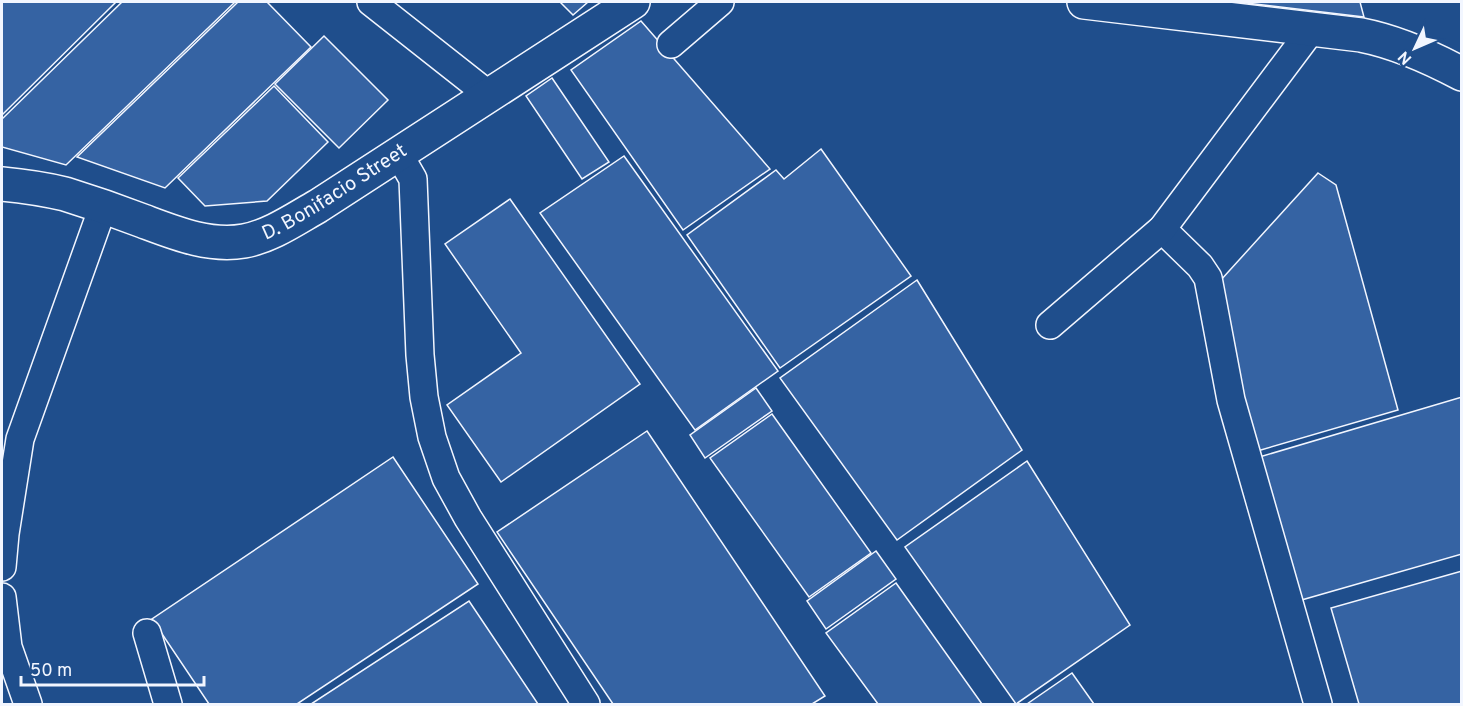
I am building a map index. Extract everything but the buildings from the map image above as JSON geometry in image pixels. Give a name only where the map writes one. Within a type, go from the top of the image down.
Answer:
[{"type":"main road","name":"D. Bonifacio Street","points":[[2,184],[65,194],[178,234],[205,241],[226,243],[264,236],[318,206],[633,2]]},
{"type":"main road","points":[[1084,2],[1378,38],[1419,53],[1461,74]]},
{"type":"street","points":[[371,2],[489,95]]},
{"type":"street","points":[[671,44],[720,2]]},
{"type":"street","points":[[1050,325],[1162,229],[1312,29]]},
{"type":"street","points":[[399,153],[413,179],[420,355],[424,397],[435,447],[446,478],[468,518],[586,705]]},
{"type":"street","points":[[2,567],[4,534],[20,439],[103,207]]},
{"type":"street","points":[[1162,229],[1200,266],[1208,278],[1231,400],[1318,705]]},
{"type":"street","points":[[2,597],[8,647],[28,705]]},
{"type":"street","points":[[147,633],[168,705]]}]
